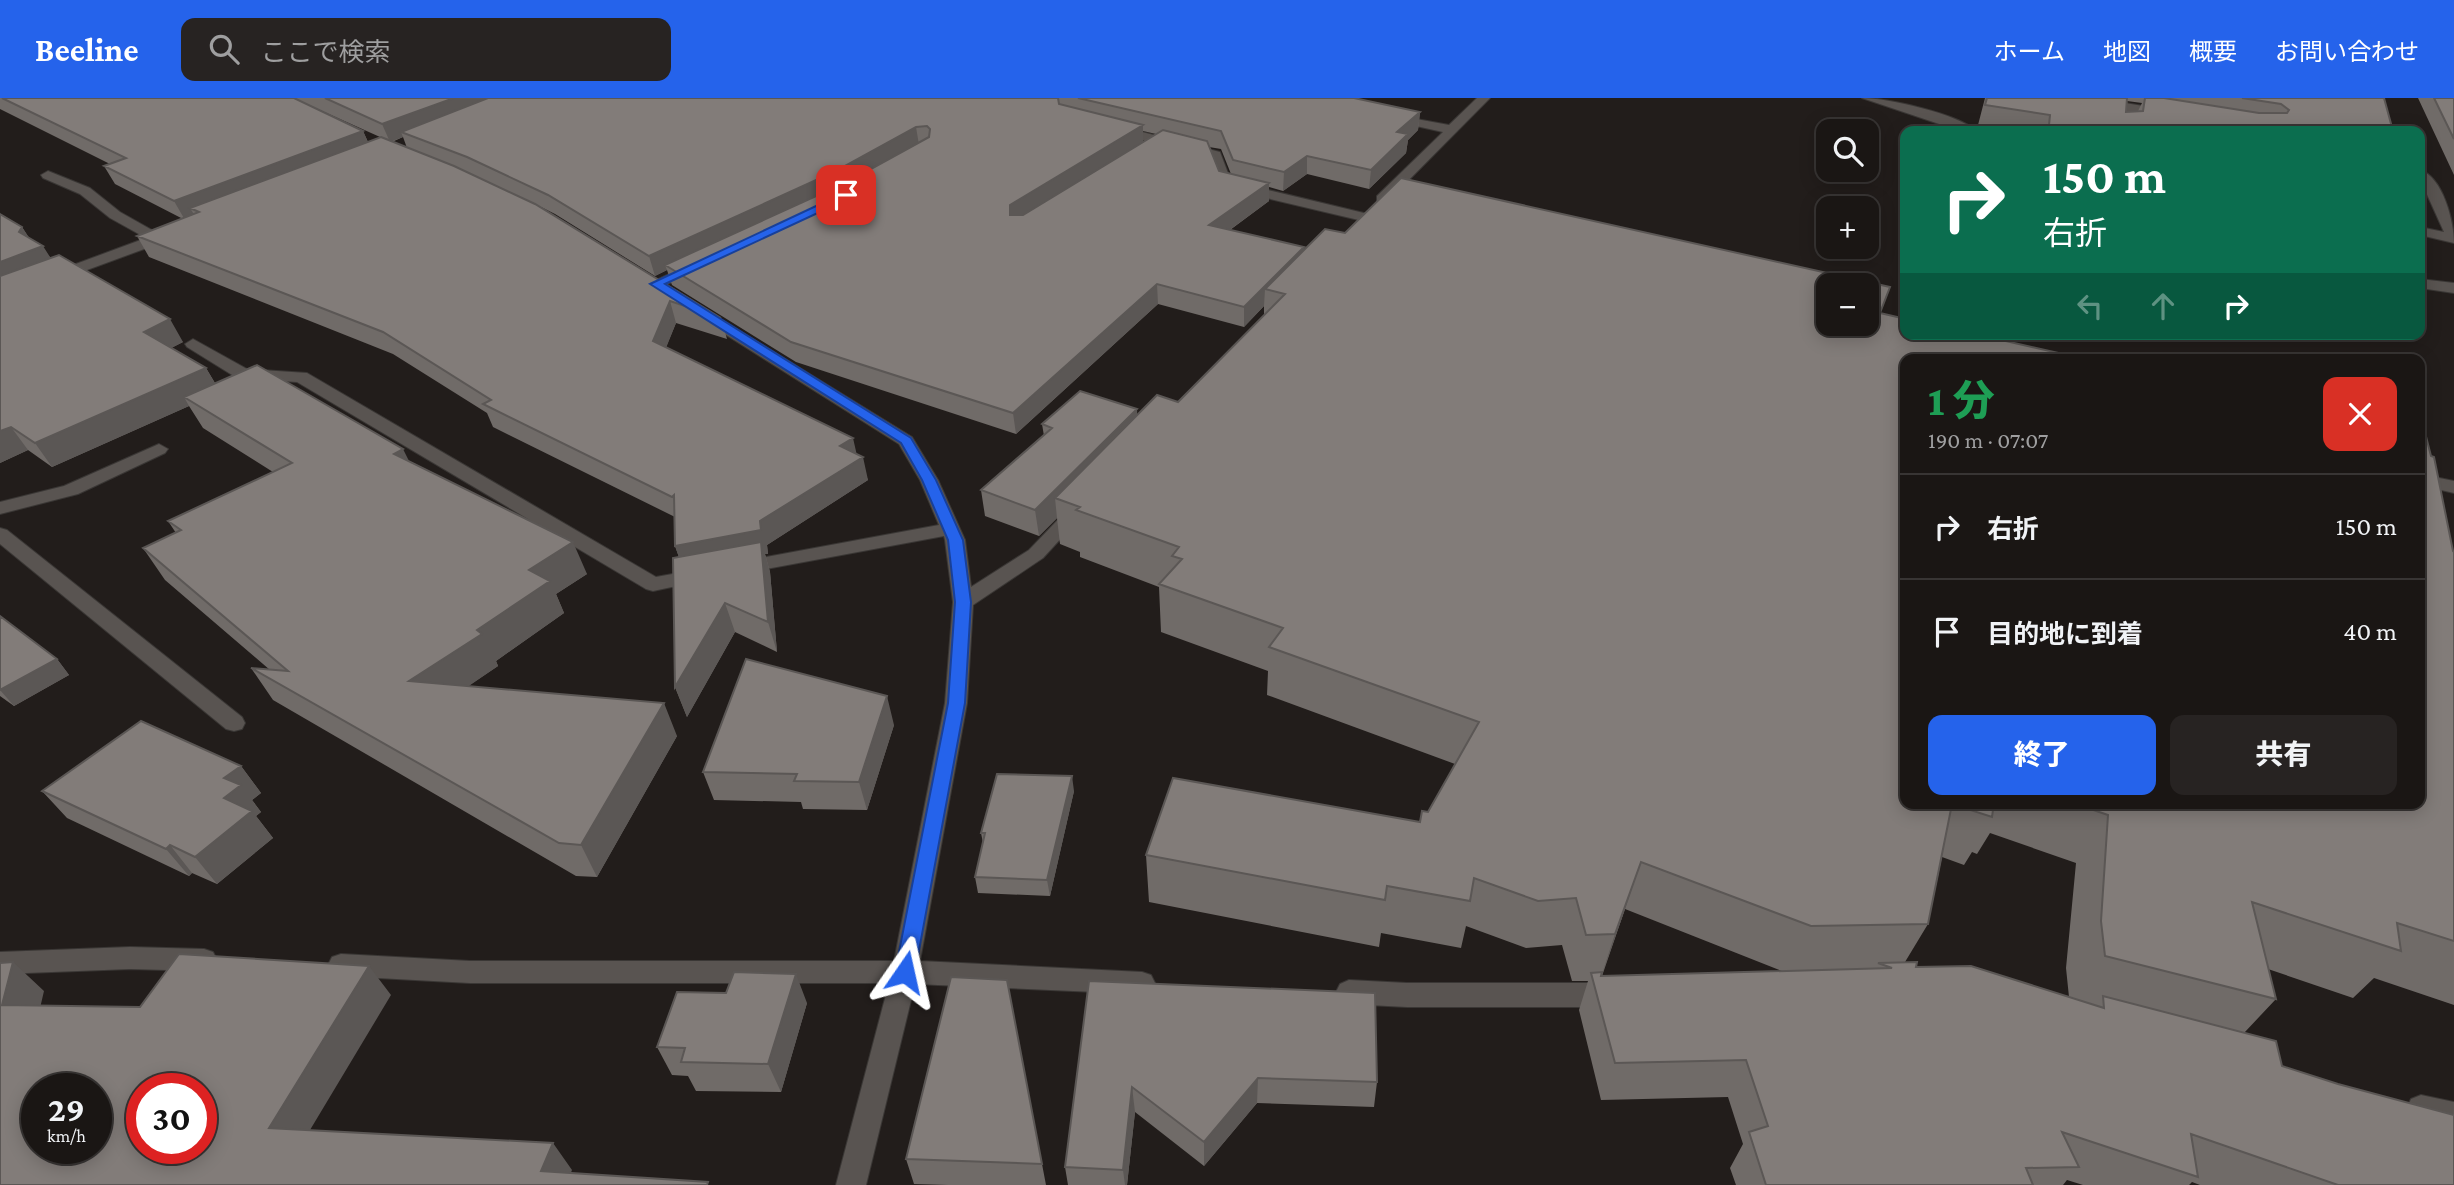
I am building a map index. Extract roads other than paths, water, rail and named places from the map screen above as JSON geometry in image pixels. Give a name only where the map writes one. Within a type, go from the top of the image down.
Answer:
[{"type":"street","points":[[1101,126],[1155,145],[1215,155],[1225,184],[1358,222],[1483,98]]},
{"type":"street","points":[[1868,98],[1916,110],[1958,126]]},
{"type":"street","points":[[2072,98],[2127,114],[2180,116]]},
{"type":"street","points":[[1386,116],[1453,130]]},
{"type":"street","points":[[48,175],[85,191],[115,215],[158,239]]},
{"type":"street","points":[[2425,176],[2454,238]]},
{"type":"street","points":[[0,297],[183,229]]},
{"type":"street","points":[[2425,233],[2454,238]]},
{"type":"street","points":[[707,260],[650,281],[906,441],[929,480],[955,540],[963,602],[956,703],[905,972],[851,1185]]},
{"type":"street","points":[[2425,284],[2454,288]]},
{"type":"street","points":[[193,344],[243,374],[301,377],[653,584],[950,529]]},
{"type":"street","points":[[0,508],[71,490],[159,449]]},
{"type":"street","points":[[2425,480],[2454,487]]},
{"type":"street","points":[[963,602],[1036,554],[1094,494]]},
{"type":"street","points":[[0,534],[234,723]]},
{"type":"street","points":[[0,963],[130,958],[224,960]]},
{"type":"street","points":[[318,963],[470,972],[905,972],[1170,984]]},
{"type":"street","points":[[1324,991],[1421,995],[1642,994]]},
{"type":"street","points":[[2400,1104],[2454,1115]]}]
